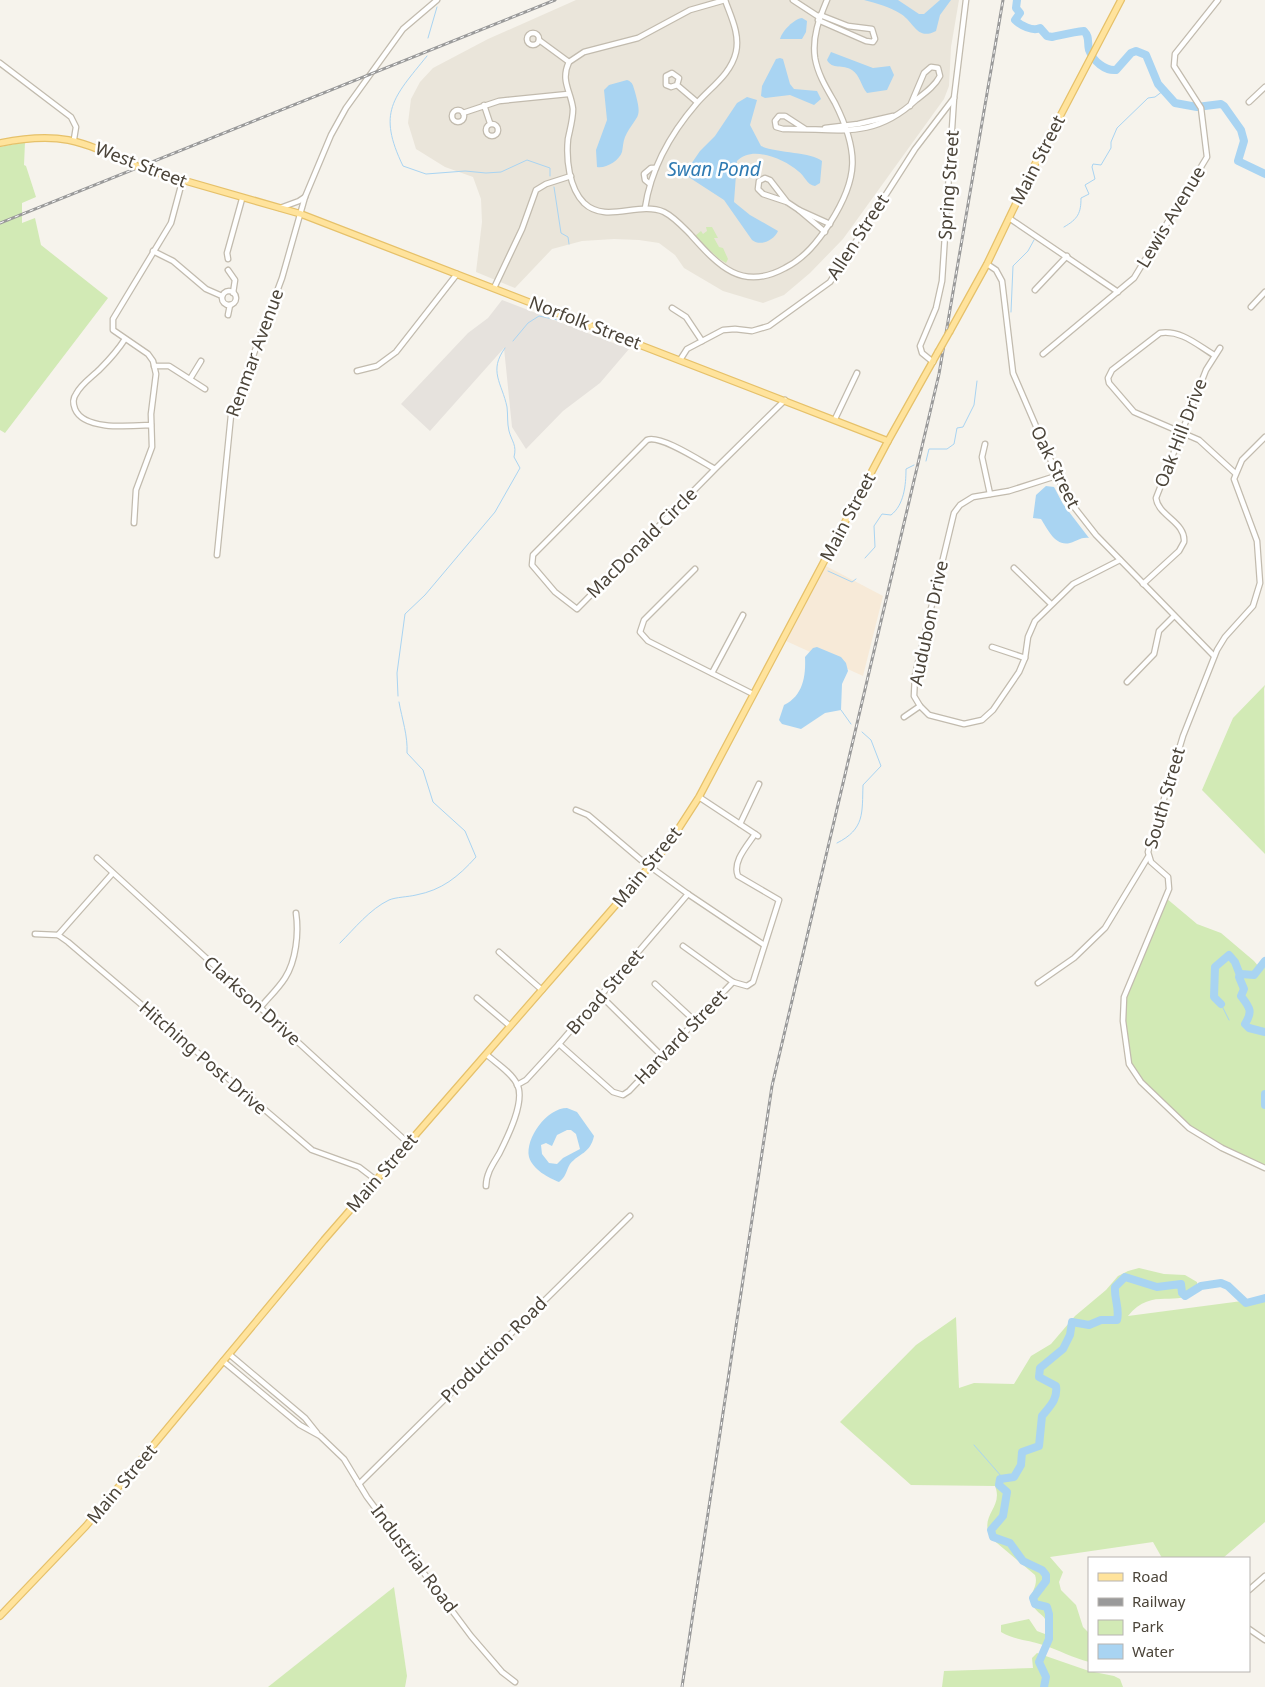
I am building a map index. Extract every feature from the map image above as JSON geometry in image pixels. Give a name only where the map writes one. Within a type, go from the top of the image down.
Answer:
[{"type":"main road","name":"Main Street","points":[[0,1616],[81,1532],[376,1180],[650,867],[676,834],[699,797],[888,442],[987,264],[1034,166],[1121,0]]},
{"type":"main road","name":"West Street","points":[[0,143],[51,137],[74,140],[144,169],[182,182],[280,208]]},
{"type":"main road","name":"Norfolk Street","points":[[280,208],[301,214],[836,419],[888,442]]},
{"type":"street","points":[[301,214],[305,196],[331,136],[346,108],[403,29],[437,0]]},
{"type":"street","points":[[645,208],[650,184],[668,142],[697,102],[728,70],[736,52],[735,27],[725,0],[690,10],[638,38],[584,52],[569,62],[565,80],[573,112],[568,141],[570,176],[579,197],[590,208],[606,213],[645,208],[665,212],[674,218],[717,263],[731,273],[746,277],[769,275],[791,266],[825,232],[843,202],[853,176],[853,162],[847,132],[820,76],[816,61],[814,42],[819,17],[827,0]]},
{"type":"street","points":[[793,0],[819,17],[847,29],[870,43],[875,39],[872,29],[847,29]]},
{"type":"street","name":"Spring Street","points":[[933,362],[922,353],[920,346],[936,308],[942,281],[954,98],[966,0]]},
{"type":"street","name":"Lewis Avenue","points":[[1043,354],[1134,278],[1143,266],[1206,157],[1200,106],[1174,66],[1174,60],[1175,54],[1218,0]]},
{"type":"street","points":[[539,40],[569,62]]},
{"type":"street","points":[[0,63],[71,117],[76,126],[74,140]]},
{"type":"street","points":[[805,129],[782,115],[776,118],[775,124],[783,129],[805,129],[816,129],[847,132],[883,124],[910,106],[939,79],[938,68],[931,67],[924,73],[910,106]]},
{"type":"street","points":[[677,85],[697,102]]},
{"type":"street","points":[[1249,102],[1265,87]]},
{"type":"street","points":[[463,113],[484,105],[510,99],[568,94]]},
{"type":"street","name":"Allen Street","points":[[680,360],[687,349],[730,329],[752,330],[769,326],[830,282],[915,150],[954,98]]},
{"type":"street","points":[[484,105],[490,123]]},
{"type":"street","points":[[816,129],[845,126],[897,115]]},
{"type":"street","points":[[650,184],[645,180],[644,174],[651,168],[656,168]]},
{"type":"street","points":[[494,288],[522,229],[536,190],[546,184],[570,176]]},
{"type":"street","points":[[787,202],[770,180],[765,178],[759,181],[758,189],[763,194],[787,202],[825,232]]},
{"type":"street","points":[[134,523],[136,490],[152,447],[151,425],[155,393],[154,366],[148,354],[113,330],[113,319],[171,223],[182,182]]},
{"type":"street","points":[[280,208],[299,202],[305,196]]},
{"type":"street","points":[[228,259],[227,252],[242,198]]},
{"type":"street","points":[[799,210],[830,224]]},
{"type":"street","name":"Renmar Avenue","points":[[217,555],[231,415],[275,298],[301,214]]},
{"type":"street","points":[[1009,218],[1118,292]]},
{"type":"street","points":[[153,251],[173,261],[206,289],[222,296]]},
{"type":"street","points":[[1035,290],[1067,256]]},
{"type":"street","name":"Oak Street","points":[[987,264],[996,270],[1002,282],[1013,373],[1056,476],[1078,514],[1214,656]]},
{"type":"street","points":[[228,270],[235,280],[233,293],[235,301],[230,305],[228,315]]},
{"type":"street","points":[[356,371],[376,366],[396,352],[457,274]]},
{"type":"street","points":[[222,296],[226,292],[233,293]]},
{"type":"street","points":[[1251,307],[1265,292]]},
{"type":"street","points":[[222,296],[223,303],[230,305]]},
{"type":"street","points":[[672,308],[686,317],[702,341]]},
{"type":"street","points":[[1214,355],[1183,335],[1168,332],[1160,333],[1109,373],[1108,383],[1134,412],[1199,440],[1235,473],[1247,455],[1265,436]]},
{"type":"street","points":[[125,339],[116,352],[75,394],[74,405],[76,412],[82,418],[108,426],[151,425]]},
{"type":"street","name":"Oak Hill Drive","points":[[1143,584],[1178,551],[1184,542],[1182,530],[1156,502],[1158,491],[1214,355],[1220,348]]},
{"type":"street","points":[[190,379],[201,361]]},
{"type":"street","points":[[154,366],[169,366],[205,389]]},
{"type":"street","points":[[836,419],[857,372]]},
{"type":"street","name":"MacDonald Circle","points":[[716,469],[662,440],[651,438],[647,440],[533,555],[532,565],[556,592],[577,608],[716,469],[785,400]]},
{"type":"street","points":[[985,444],[982,457],[990,494]]},
{"type":"street","name":"South Street","points":[[1235,473],[1235,485],[1250,518],[1257,541],[1260,583],[1253,606],[1225,637],[1214,656],[1181,743],[1152,835],[1148,857],[1152,864],[1166,875],[1170,886],[1124,997],[1123,1021],[1129,1064],[1141,1082],[1189,1128],[1222,1148],[1265,1168]]},
{"type":"street","name":"Audubon Drive","points":[[1056,476],[1008,491],[973,497],[963,502],[954,513],[914,680],[914,694],[920,706],[929,715],[960,723],[982,720],[992,710],[1018,675],[1025,658],[1031,629],[1051,604],[1077,582],[1120,560]]},
{"type":"street","points":[[1014,568],[1051,604]]},
{"type":"street","points":[[695,569],[647,618],[640,630],[648,641],[753,694]]},
{"type":"street","points":[[712,673],[742,615]]},
{"type":"street","points":[[1126,682],[1154,654],[1159,632],[1174,616]]},
{"type":"street","points":[[992,648],[1025,658]]},
{"type":"street","points":[[904,718],[920,706]]},
{"type":"street","points":[[740,824],[759,784]]},
{"type":"street","points":[[683,946],[733,982],[742,986],[750,986],[754,979],[779,900],[738,876],[736,870],[738,861],[756,835],[699,797]]},
{"type":"street","points":[[576,810],[588,815],[650,867],[764,945]]},
{"type":"street","points":[[1038,983],[1074,958],[1105,928],[1148,857]]},
{"type":"street","name":"Clarkson Drive","points":[[97,858],[112,874],[408,1143]]},
{"type":"street","points":[[35,934],[58,935],[112,874]]},
{"type":"street","name":"Broad Street","points":[[517,1085],[526,1080],[559,1044],[688,894]]},
{"type":"street","points":[[260,1008],[285,979],[292,967],[298,926],[296,913]]},
{"type":"street","name":"Hitching Post Drive","points":[[58,935],[312,1150],[359,1167],[376,1180]]},
{"type":"street","points":[[499,952],[542,990]]},
{"type":"street","name":"Harvard Street","points":[[559,1044],[613,1092],[623,1095],[663,1057],[733,982]]},
{"type":"street","points":[[655,984],[696,1022]]},
{"type":"street","points":[[601,996],[663,1057]]},
{"type":"street","points":[[477,998],[510,1026]]},
{"type":"street","points":[[486,1054],[510,1075],[517,1085],[518,1102],[514,1120],[505,1142],[488,1173],[486,1186]]},
{"type":"street","name":"Production Road","points":[[359,1484],[630,1216]]},
{"type":"street","name":"Industrial Road","points":[[229,1354],[305,1418],[317,1433],[344,1459],[359,1484],[471,1636],[502,1672],[515,1682]]},
{"type":"street","name":"Industrial Road","points":[[223,1361],[300,1425],[317,1433]]},
{"type":"street","points":[[1250,1589],[1265,1576]]},
{"type":"street","points":[[1250,1630],[1265,1640]]},
{"type":"shaded area","points":[[576,0],[959,0],[951,47],[949,86],[944,99],[843,239],[810,273],[784,295],[763,303],[723,291],[684,268],[675,255],[659,243],[639,240],[582,241],[552,249],[515,288],[476,272],[482,222],[481,199],[473,177],[445,167],[416,149],[408,123],[411,99],[420,82],[433,68],[488,39]]},
{"type":"shaded area","points":[[502,300],[629,349],[600,383],[563,411],[526,449],[512,427],[504,348],[430,431],[401,404],[468,333],[488,318]]},
{"type":"shaded area","points":[[826,566],[883,596],[863,676],[786,641]]},
{"type":"green space","points":[[25,142],[24,165],[26,166],[36,197],[22,203],[22,223],[35,218],[41,245],[108,298],[5,433],[0,430],[0,147]]},
{"type":"green space","points":[[706,227],[712,227],[718,238],[714,238],[719,247],[723,248],[728,259],[726,263],[695,236],[701,231],[703,234],[707,231]]},
{"type":"green space","points":[[1265,685],[1265,854],[1202,790],[1233,718]]},
{"type":"green space","points":[[1166,898],[1197,924],[1221,933],[1254,961],[1259,967],[1258,970],[1265,967],[1265,1168],[1222,1148],[1189,1128],[1132,1071],[1123,1004]]},
{"type":"green space","points":[[1139,1268],[1164,1274],[1185,1275],[1197,1282],[1197,1289],[1190,1295],[1182,1298],[1156,1299],[1147,1302],[1137,1307],[1128,1316],[1242,1301],[1250,1302],[1265,1298],[1265,1522],[1224,1557],[1161,1557],[1153,1542],[1050,1557],[1063,1572],[1059,1582],[1061,1590],[1076,1605],[1083,1627],[1088,1632],[1088,1662],[1038,1643],[1011,1637],[1001,1632],[1001,1625],[1029,1619],[1037,1631],[1045,1634],[1046,1622],[1034,1607],[1031,1599],[1036,1583],[1035,1575],[991,1538],[988,1530],[987,1523],[997,1494],[995,1486],[911,1485],[840,1422],[916,1345],[956,1317],[959,1388],[974,1383],[1014,1384],[1031,1356],[1051,1344],[1075,1316],[1106,1290],[1118,1276]]},
{"type":"green space","points":[[394,1587],[407,1676],[405,1687],[268,1687]]},
{"type":"green space","points":[[1037,1653],[1088,1672],[1114,1676],[1120,1679],[1123,1687],[942,1687],[944,1671],[1033,1668],[1032,1658]]},
{"type":"water","points":[[864,0],[898,0],[919,14],[924,14],[940,0],[951,0],[940,15],[936,31],[924,34],[897,12],[883,5]]},
{"type":"water","points":[[802,18],[807,21],[806,32],[802,39],[780,39],[783,32],[789,26]]},
{"type":"water","points":[[831,52],[873,68],[890,66],[894,75],[887,90],[867,93],[852,70],[829,63],[827,60]]},
{"type":"water","points":[[776,59],[783,59],[790,84],[794,89],[817,91],[821,99],[814,105],[790,95],[765,98],[761,96],[762,86]]},
{"type":"water","points":[[627,80],[632,83],[635,92],[638,116],[625,137],[622,152],[618,158],[608,166],[597,167],[596,150],[607,120],[604,90],[609,85]]},
{"type":"water","name":"Swan Pond","points":[[747,97],[757,100],[750,125],[761,146],[810,156],[822,161],[820,183],[815,186],[810,184],[792,166],[777,158],[751,154],[743,156],[737,161],[734,202],[750,215],[778,231],[770,240],[763,243],[752,240],[724,200],[687,176],[687,170],[700,151],[715,136],[737,103]]},
{"type":"water","points":[[1046,486],[1054,487],[1063,504],[1089,538],[1070,543],[1060,542],[1052,536],[1041,519],[1033,518],[1036,495]]},
{"type":"water","points":[[817,647],[841,657],[846,663],[848,671],[842,684],[841,710],[825,713],[801,729],[782,724],[779,720],[784,705],[795,696],[802,685],[805,657],[813,648]]},
{"type":"water","points":[[567,1108],[577,1112],[594,1136],[587,1150],[573,1160],[565,1176],[559,1182],[546,1176],[534,1166],[529,1157],[529,1149],[530,1141],[539,1125],[545,1118],[559,1109]],"holes":[[[571,1130],[576,1134],[580,1149],[563,1158],[557,1164],[549,1163],[542,1154],[541,1145],[546,1143],[552,1146],[557,1135]]]},
{"type":"waterway","points":[[1017,0],[1016,8],[1020,13],[1015,20],[1023,26],[1030,29],[1040,28],[1047,36],[1052,37],[1084,31],[1088,38],[1089,50],[1096,61],[1112,70],[1116,70],[1131,53],[1136,51],[1146,55],[1158,84],[1175,103],[1197,107],[1221,104],[1224,106],[1241,130],[1244,141],[1238,161],[1265,174]]},
{"type":"waterway","points":[[428,38],[437,7]]},
{"type":"waterway","points":[[427,56],[405,83],[392,106],[391,132],[403,166],[426,174],[465,171],[486,173],[501,172],[527,160],[550,168],[550,176]]},
{"type":"waterway","points":[[1064,227],[1078,215],[1081,198],[1089,194],[1085,185],[1095,179],[1093,164],[1101,165],[1111,148],[1111,142],[1117,128],[1148,98],[1155,97],[1163,91]]},
{"type":"waterway","points":[[554,187],[561,233],[568,237],[569,244]]},
{"type":"waterway","points":[[1011,312],[1013,266],[1028,251],[1034,240]]},
{"type":"waterway","points":[[513,341],[528,323],[539,316],[562,321]]},
{"type":"waterway","points":[[398,696],[397,673],[405,614],[425,595],[495,512],[520,468],[514,457],[515,446],[508,428],[507,407],[497,370],[497,364],[505,348]]},
{"type":"waterway","points":[[926,461],[929,449],[947,449],[954,444],[957,428],[963,427],[974,405],[977,381]]},
{"type":"waterway","points":[[865,558],[875,547],[874,526],[882,514],[891,515],[899,506],[905,488],[906,469],[914,465]]},
{"type":"waterway","points":[[828,571],[852,582],[856,579]]},
{"type":"waterway","points":[[340,943],[382,904],[392,899],[434,890],[449,882],[476,857],[465,831],[433,802],[423,770],[407,753],[406,734],[399,702]]},
{"type":"waterway","points":[[841,710],[851,724]]},
{"type":"waterway","points":[[837,843],[846,838],[857,826],[862,812],[863,785],[881,766],[871,740],[862,732]]},
{"type":"waterway","points":[[1221,1004],[1214,997],[1215,967],[1229,955],[1235,962],[1240,975]]},
{"type":"waterway","points":[[1265,961],[1254,975],[1241,974],[1239,977],[1244,989],[1241,996],[1247,1004],[1250,1013],[1245,1024],[1249,1028],[1265,1032]]},
{"type":"waterway","points":[[1221,1004],[1229,1020]]},
{"type":"waterway","points":[[1265,1094],[1265,1105]]},
{"type":"waterway","points":[[1044,1687],[1046,1677],[1039,1662],[1049,1639],[1049,1614],[1047,1607],[1035,1604],[1033,1598],[1046,1581],[1046,1575],[1042,1570],[1023,1561],[1010,1543],[993,1537],[991,1530],[1003,1516],[1007,1492],[999,1485],[1000,1479],[1014,1477],[1021,1465],[1022,1452],[1039,1446],[1042,1416],[1056,1395],[1056,1386],[1039,1377],[1040,1368],[1063,1349],[1070,1335],[1072,1322],[1089,1325],[1101,1320],[1117,1320],[1115,1287],[1125,1277],[1157,1287],[1181,1284],[1182,1293],[1185,1296],[1201,1286],[1221,1283],[1228,1286],[1246,1303],[1265,1298]]},
{"type":"waterway","points":[[974,1445],[1002,1477]]},
{"type":"railway","points":[[0,223],[555,0]]},
{"type":"railway","points":[[682,1687],[772,1086],[939,374],[1003,0]]}]
